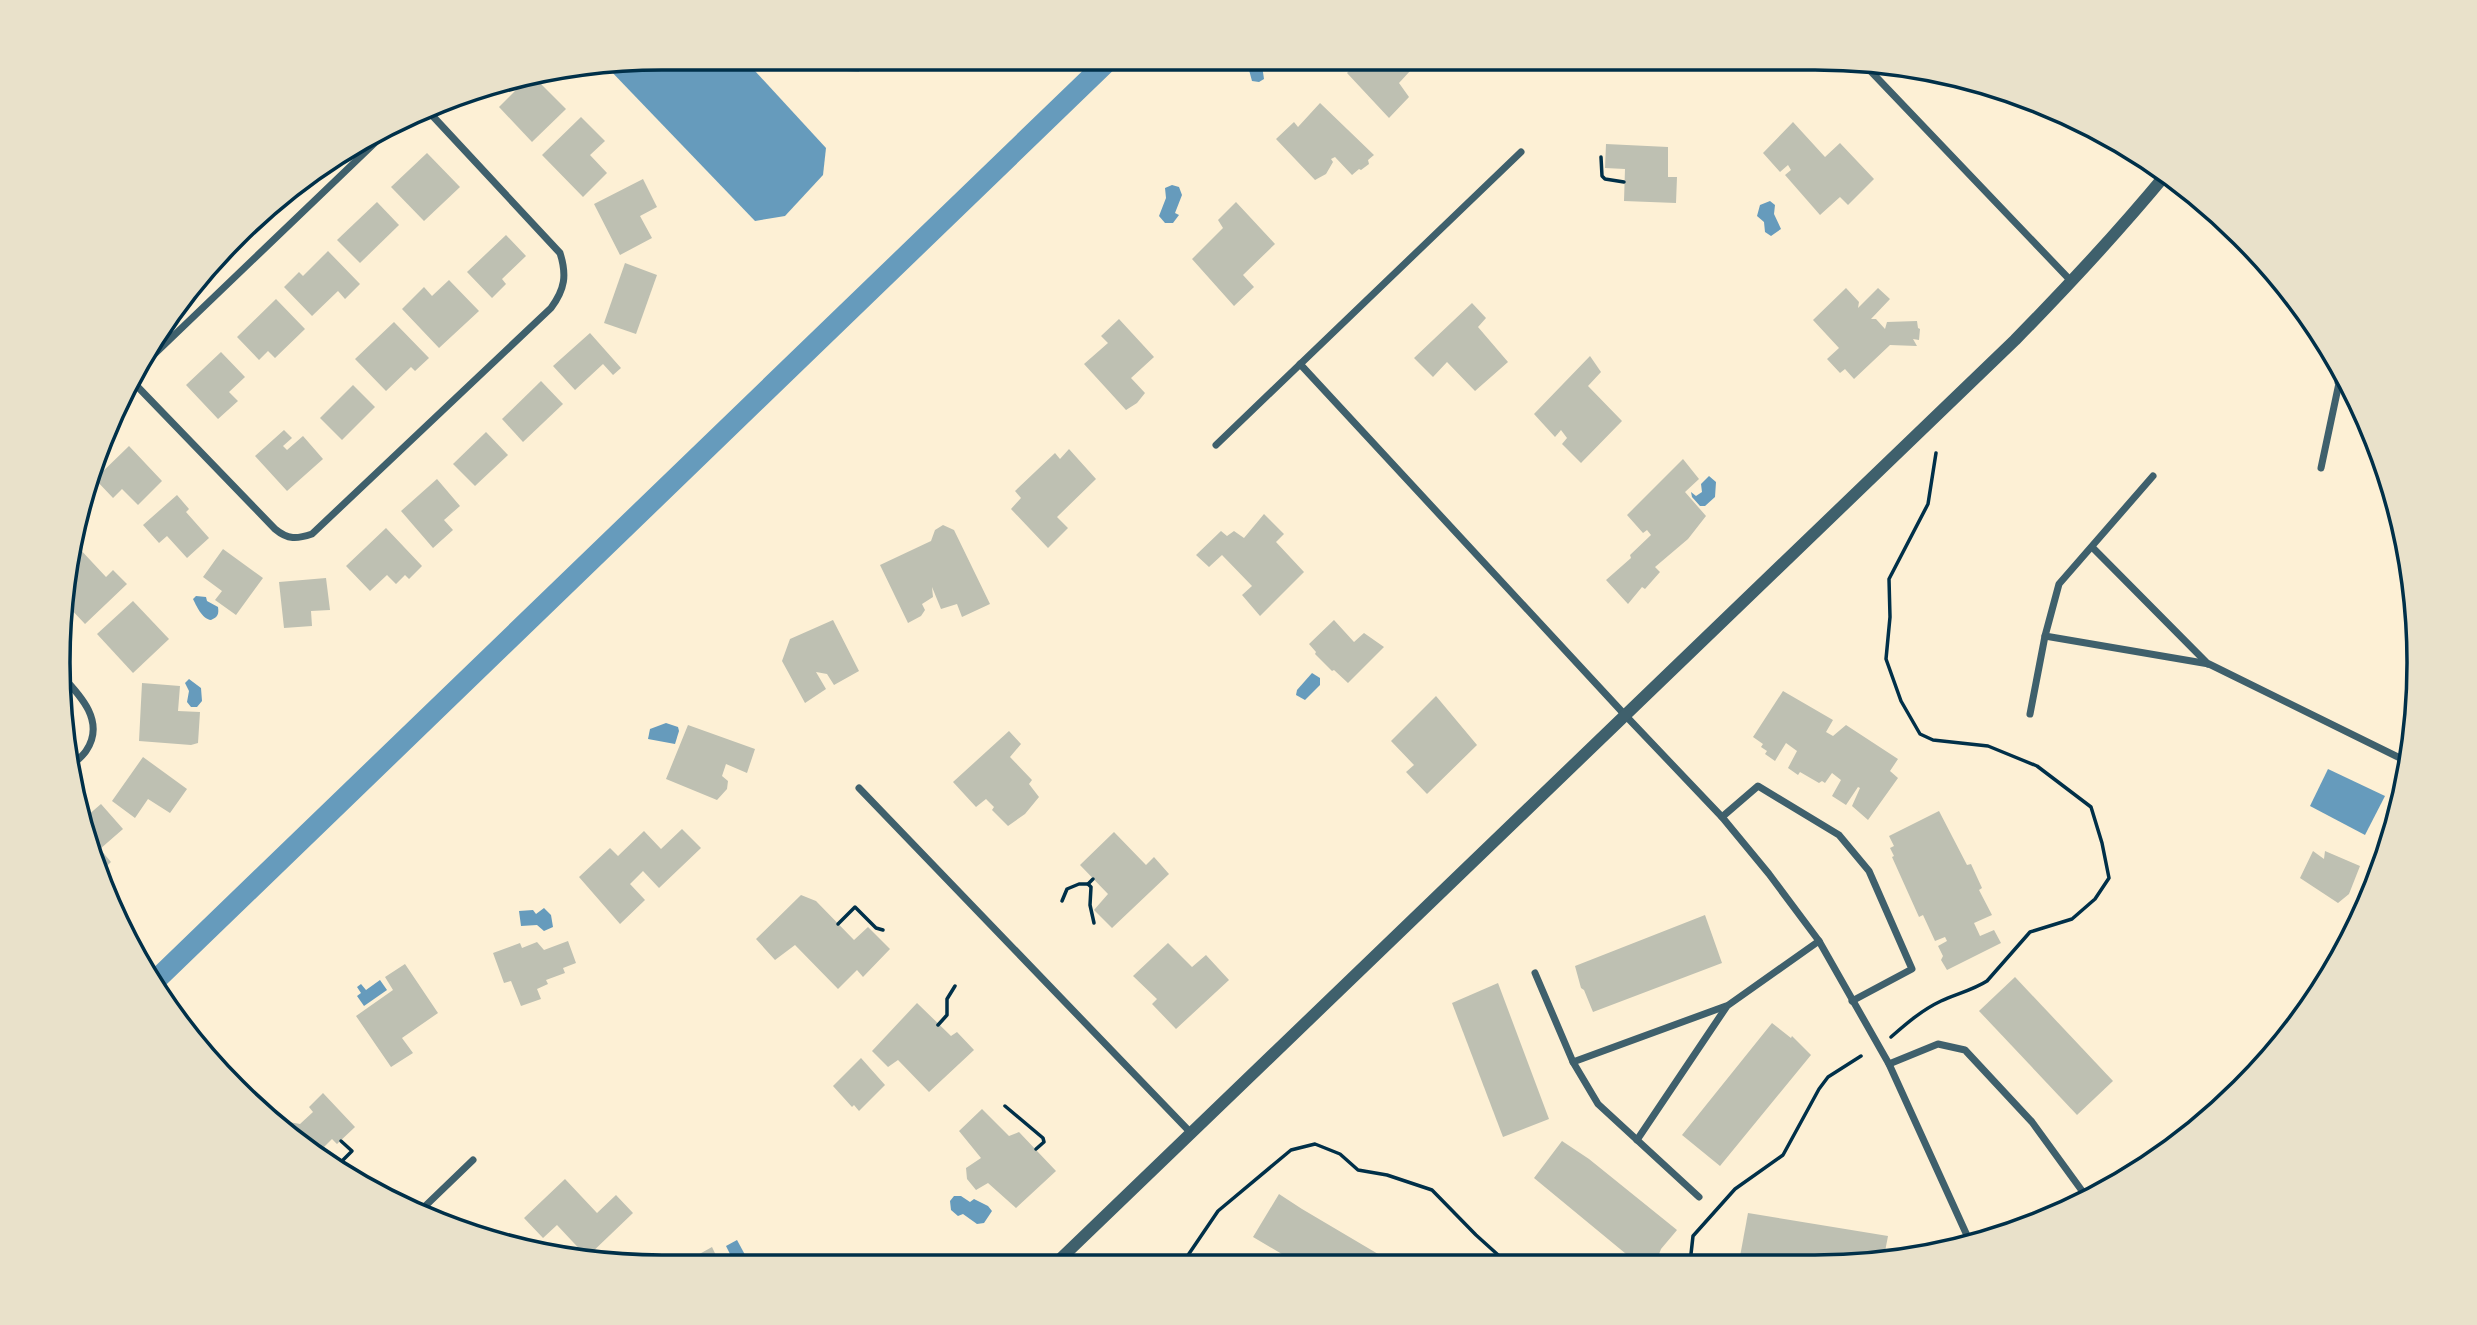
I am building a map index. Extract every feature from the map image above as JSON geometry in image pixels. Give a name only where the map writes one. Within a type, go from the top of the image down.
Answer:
[{"type":"street","points":[[1872,73],[2072,282]]},
{"type":"street","points":[[138,387],[275,529],[285,537],[298,539],[312,534],[551,307],[560,296],[565,282],[565,268],[560,253],[433,116]]},
{"type":"street","points":[[160,349],[371,146]]},
{"type":"street","points":[[1216,445],[1521,152]]},
{"type":"street","points":[[1064,1255],[2015,340],[2072,282],[2160,181]]},
{"type":"street","points":[[1300,364],[1722,817],[1819,941],[1889,1064],[1967,1235]]},
{"type":"street","points":[[2321,468],[2338,384]]},
{"type":"street","points":[[2030,714],[2045,636],[2059,584],[2153,476]]},
{"type":"street","points":[[2092,547],[2209,664]]},
{"type":"street","points":[[2045,636],[2209,664],[2399,758]]},
{"type":"street","points":[[71,686],[89,708],[92,727],[87,750],[78,759]]},
{"type":"street","points":[[1722,817],[1758,786],[1839,835],[1869,872],[1912,969],[1852,1000]]},
{"type":"street","points":[[859,789],[1191,1133]]},
{"type":"street","points":[[1573,1062],[1727,1006],[1819,941]]},
{"type":"street","points":[[1535,973],[1573,1062],[1598,1104],[1699,1197]]},
{"type":"street","points":[[1637,1140],[1727,1006]]},
{"type":"street","points":[[1889,1064],[1938,1044],[1965,1050],[2032,1122],[2082,1191]]},
{"type":"street","points":[[426,1205],[473,1160]]},
{"type":"path","points":[[1601,157],[1605,180],[1624,182]]},
{"type":"path","points":[[1891,1037],[1914,1017],[1941,1001],[1987,981],[2031,932],[2072,919],[2095,899],[2109,878],[2091,807],[2037,766],[1988,746],[1933,740],[1920,734],[1901,702],[1886,659],[1890,617],[1889,579],[1928,504],[1936,453]]},
{"type":"path","points":[[1062,901],[1067,889],[1088,884],[1093,879]]},
{"type":"path","points":[[1088,884],[1091,887],[1090,905],[1094,923]]},
{"type":"path","points":[[838,924],[855,907],[876,928],[883,930]]},
{"type":"path","points":[[938,1025],[947,1015],[947,999],[956,986]]},
{"type":"path","points":[[1691,1255],[1693,1236],[1735,1189],[1783,1155],[1828,1077],[1861,1056]]},
{"type":"path","points":[[1005,1106],[1043,1138],[1044,1142],[1035,1149]]},
{"type":"path","points":[[341,1141],[352,1151],[342,1161]]},
{"type":"path","points":[[1188,1255],[1218,1211],[1291,1150],[1315,1144],[1340,1154],[1358,1170],[1387,1175],[1433,1190],[1498,1255]]},
{"type":"water","points":[[754,70],[826,148],[823,175],[785,216],[755,221],[612,72]]},
{"type":"water","points":[[1249,70],[1263,70],[1264,79],[1259,82],[1252,81]]},
{"type":"water","points":[[1172,185],[1179,187],[1182,195],[1175,213],[1179,215],[1173,223],[1165,223],[1159,216],[1166,198],[1165,188]]},
{"type":"water","points":[[1770,201],[1775,205],[1774,214],[1781,229],[1771,236],[1765,232],[1764,222],[1757,216],[1760,205]]},
{"type":"water","points":[[1709,476],[1716,482],[1715,497],[1705,506],[1700,506],[1691,492],[1696,496],[1702,492],[1701,484]]},
{"type":"water","points":[[196,596],[206,597],[207,601],[218,607],[217,616],[211,620],[202,614],[193,599]]},
{"type":"water","points":[[1312,673],[1320,678],[1320,685],[1305,700],[1296,695],[1297,690]]},
{"type":"water","points":[[189,679],[201,688],[202,701],[197,707],[191,707],[187,702],[189,691],[185,683]]},
{"type":"water","points":[[666,723],[678,727],[675,744],[648,739],[650,729]]},
{"type":"water","points":[[2328,769],[2385,796],[2365,835],[2310,806]]},
{"type":"water","points":[[544,908],[551,915],[553,927],[544,931],[537,925],[521,926],[519,911],[533,910],[536,914]]},
{"type":"water","points":[[380,980],[387,990],[364,1006],[357,996],[361,993],[357,987],[361,984],[366,990]]},
{"type":"water","points":[[954,1196],[961,1196],[970,1202],[974,1199],[992,1211],[984,1223],[977,1224],[963,1214],[958,1216],[951,1210],[950,1201]]},
{"type":"water","points":[[737,1240],[745,1255],[730,1255],[726,1246]]},
{"type":"building","points":[[1350,70],[1411,70],[1399,83],[1409,97],[1389,118],[1347,73]]},
{"type":"building","points":[[540,83],[566,109],[532,142],[499,107],[518,88]]},
{"type":"building","points":[[1320,103],[1374,155],[1368,160],[1369,164],[1352,175],[1335,157],[1331,159],[1333,162],[1326,174],[1315,180],[1276,139],[1294,122],[1298,127]]},
{"type":"building","points":[[581,117],[605,141],[590,155],[607,173],[583,197],[542,155]]},
{"type":"building","points":[[1793,122],[1825,157],[1840,143],[1874,179],[1848,205],[1840,197],[1820,215],[1785,175],[1791,170],[1788,165],[1780,172],[1763,153]]},
{"type":"building","points":[[1606,144],[1668,147],[1668,177],[1677,177],[1676,203],[1624,201],[1625,169],[1605,168]]},
{"type":"building","points":[[427,153],[460,187],[424,221],[391,187]]},
{"type":"building","points":[[643,179],[657,207],[640,216],[652,238],[620,255],[594,204]]},
{"type":"building","points":[[377,202],[399,225],[360,263],[337,240]]},
{"type":"building","points":[[1236,202],[1275,244],[1243,275],[1254,287],[1234,306],[1192,259],[1223,228],[1218,220]]},
{"type":"building","points":[[506,235],[526,256],[502,279],[506,284],[492,298],[467,272]]},
{"type":"building","points":[[328,251],[360,284],[345,299],[338,291],[312,316],[284,287],[299,272],[303,276]]},
{"type":"building","points":[[625,263],[657,275],[636,334],[604,323]]},
{"type":"building","points":[[449,280],[479,311],[439,348],[402,309],[424,287],[432,296]]},
{"type":"building","points":[[1846,288],[1859,302],[1858,308],[1878,288],[1890,299],[1871,319],[1876,319],[1885,329],[1887,322],[1917,321],[1920,329],[1919,340],[1913,339],[1917,346],[1890,345],[1854,379],[1845,369],[1840,373],[1827,359],[1839,348],[1813,320]]},
{"type":"building","points":[[276,299],[305,329],[275,358],[268,351],[259,360],[237,337]]},
{"type":"building","points":[[1472,303],[1486,318],[1478,327],[1508,362],[1475,391],[1447,362],[1433,377],[1414,358]]},
{"type":"building","points":[[1119,319],[1154,357],[1131,378],[1145,393],[1137,403],[1126,410],[1084,364],[1108,343],[1101,336]]},
{"type":"building","points":[[394,322],[429,358],[415,371],[411,367],[386,391],[355,359]]},
{"type":"building","points":[[590,333],[621,368],[613,375],[603,364],[575,390],[553,366]]},
{"type":"building","points":[[221,352],[245,377],[229,392],[238,401],[218,419],[186,385]]},
{"type":"building","points":[[1590,356],[1601,372],[1588,386],[1622,421],[1581,463],[1562,444],[1567,438],[1561,430],[1555,437],[1534,414]]},
{"type":"building","points":[[541,381],[563,404],[523,442],[502,419]]},
{"type":"building","points":[[353,385],[375,407],[342,440],[320,418]]},
{"type":"building","points":[[284,430],[292,438],[283,446],[287,450],[303,436],[323,459],[287,491],[255,456]]},
{"type":"building","points":[[486,432],[508,455],[475,486],[453,464]]},
{"type":"building","points":[[129,446],[162,481],[138,505],[122,489],[113,498],[98,482],[101,474]]},
{"type":"building","points":[[1069,449],[1096,479],[1057,517],[1068,528],[1048,548],[1011,509],[1021,498],[1015,491],[1055,453],[1060,459]]},
{"type":"building","points":[[1683,459],[1699,479],[1685,492],[1706,516],[1688,539],[1655,567],[1660,572],[1645,589],[1642,587],[1628,604],[1606,580],[1631,558],[1630,555],[1651,535],[1647,530],[1643,533],[1627,515]]},
{"type":"building","points":[[437,479],[460,506],[444,520],[453,530],[433,548],[401,511]]},
{"type":"building","points":[[177,495],[189,509],[186,512],[209,538],[187,558],[167,536],[159,543],[143,525]]},
{"type":"building","points":[[1264,514],[1284,534],[1276,542],[1304,572],[1260,616],[1242,595],[1252,586],[1222,555],[1209,567],[1196,555],[1221,531],[1227,536],[1234,531],[1244,538]]},
{"type":"building","points":[[943,525],[954,530],[990,604],[962,617],[957,604],[941,609],[932,587],[933,597],[922,604],[925,610],[921,616],[908,623],[880,565],[931,541],[935,530]]},
{"type":"building","points":[[386,528],[422,566],[409,579],[405,575],[396,584],[387,575],[370,591],[346,566]]},
{"type":"building","points":[[223,549],[263,578],[236,615],[215,600],[222,591],[203,577]]},
{"type":"building","points":[[81,550],[106,577],[113,570],[127,584],[85,624],[72,611]]},
{"type":"building","points":[[326,578],[330,610],[311,611],[312,626],[284,628],[279,582]]},
{"type":"building","points":[[133,601],[169,639],[133,673],[97,634]]},
{"type":"building","points":[[833,620],[859,671],[834,685],[827,674],[816,672],[826,689],[805,703],[782,661],[790,639]]},
{"type":"building","points":[[1334,620],[1354,642],[1364,633],[1384,647],[1348,683],[1315,654],[1309,644]]},
{"type":"building","points":[[142,683],[180,686],[178,711],[200,712],[198,743],[191,745],[139,741]]},
{"type":"building","points":[[1783,691],[1833,720],[1826,732],[1833,736],[1846,725],[1898,759],[1890,771],[1898,778],[1868,820],[1852,806],[1860,788],[1858,787],[1846,805],[1832,796],[1841,780],[1832,773],[1825,783],[1819,783],[1800,772],[1798,775],[1788,768],[1797,751],[1786,743],[1775,761],[1765,754],[1767,751],[1761,747],[1763,744],[1753,737]]},
{"type":"building","points":[[1436,696],[1477,745],[1427,794],[1406,772],[1414,765],[1391,741]]},
{"type":"building","points":[[688,725],[755,749],[747,773],[726,764],[722,776],[728,781],[727,789],[717,800],[666,779]]},
{"type":"building","points":[[1009,731],[1021,744],[1010,757],[1032,780],[1029,784],[1039,797],[1025,814],[1008,826],[992,810],[994,807],[986,799],[976,807],[953,782]]},
{"type":"building","points":[[143,757],[187,789],[170,813],[148,799],[135,818],[112,801]]},
{"type":"building","points":[[101,804],[123,829],[100,849],[111,862],[106,866],[101,853],[89,814]]},
{"type":"building","points":[[1939,811],[1967,865],[1971,864],[1982,888],[1979,890],[1992,915],[1974,923],[1980,936],[1994,930],[2001,943],[1947,970],[1941,960],[1943,956],[1938,946],[1947,941],[1945,937],[1935,941],[1923,915],[1919,917],[1892,857],[1894,856],[1890,848],[1894,846],[1889,836]]},
{"type":"building","points":[[682,829],[701,848],[659,888],[643,871],[630,884],[645,900],[620,924],[579,877],[610,848],[618,856],[644,831],[661,849]]},
{"type":"building","points":[[1114,832],[1146,865],[1154,857],[1169,874],[1112,928],[1094,910],[1108,894],[1080,865]]},
{"type":"building","points":[[2313,851],[2324,859],[2325,851],[2360,866],[2349,894],[2338,903],[2300,878]]},
{"type":"building","points":[[801,895],[816,901],[854,940],[868,927],[890,949],[863,977],[857,970],[838,989],[795,945],[775,960],[756,939]]},
{"type":"building","points":[[1705,915],[1722,963],[1593,1012],[1581,988],[1575,966]]},
{"type":"building","points":[[568,941],[576,963],[563,968],[565,973],[546,980],[548,984],[537,989],[541,999],[521,1006],[511,981],[504,983],[493,953],[520,943],[522,948],[537,942],[544,950]]},
{"type":"building","points":[[1168,943],[1192,967],[1206,955],[1229,980],[1176,1029],[1152,1004],[1157,999],[1133,976]]},
{"type":"building","points":[[405,964],[438,1013],[402,1038],[413,1053],[391,1067],[356,1016],[393,990],[385,977]]},
{"type":"building","points":[[2015,977],[2113,1081],[2077,1115],[1979,1011]]},
{"type":"building","points":[[1498,983],[1549,1119],[1503,1137],[1452,1003]]},
{"type":"building","points":[[917,1003],[951,1036],[957,1032],[974,1050],[929,1092],[898,1060],[888,1067],[872,1051]]},
{"type":"building","points":[[1772,1023],[1791,1038],[1792,1036],[1811,1055],[1720,1166],[1682,1135]]},
{"type":"building","points":[[861,1058],[885,1085],[859,1111],[833,1086]]},
{"type":"building","points":[[323,1093],[355,1127],[337,1144],[332,1139],[324,1147],[328,1152],[289,1122],[300,1124],[313,1112],[309,1107]]},
{"type":"building","points":[[982,1109],[1009,1136],[1019,1132],[1056,1171],[1016,1208],[988,1183],[976,1190],[967,1179],[966,1168],[981,1158],[959,1131]]},
{"type":"building","points":[[1562,1141],[1589,1159],[1677,1230],[1659,1255],[1627,1255],[1534,1178]]},
{"type":"building","points":[[565,1179],[597,1213],[616,1195],[633,1213],[593,1251],[580,1249],[557,1225],[543,1238],[524,1218]]},
{"type":"building","points":[[1279,1194],[1380,1255],[1284,1255],[1253,1237]]},
{"type":"building","points":[[1748,1213],[1888,1236],[1885,1251],[1853,1254],[1740,1255]]},
{"type":"building","points":[[712,1247],[716,1255],[698,1255]]},
{"type":"waterway","points":[[160,976],[1099,70]]}]
